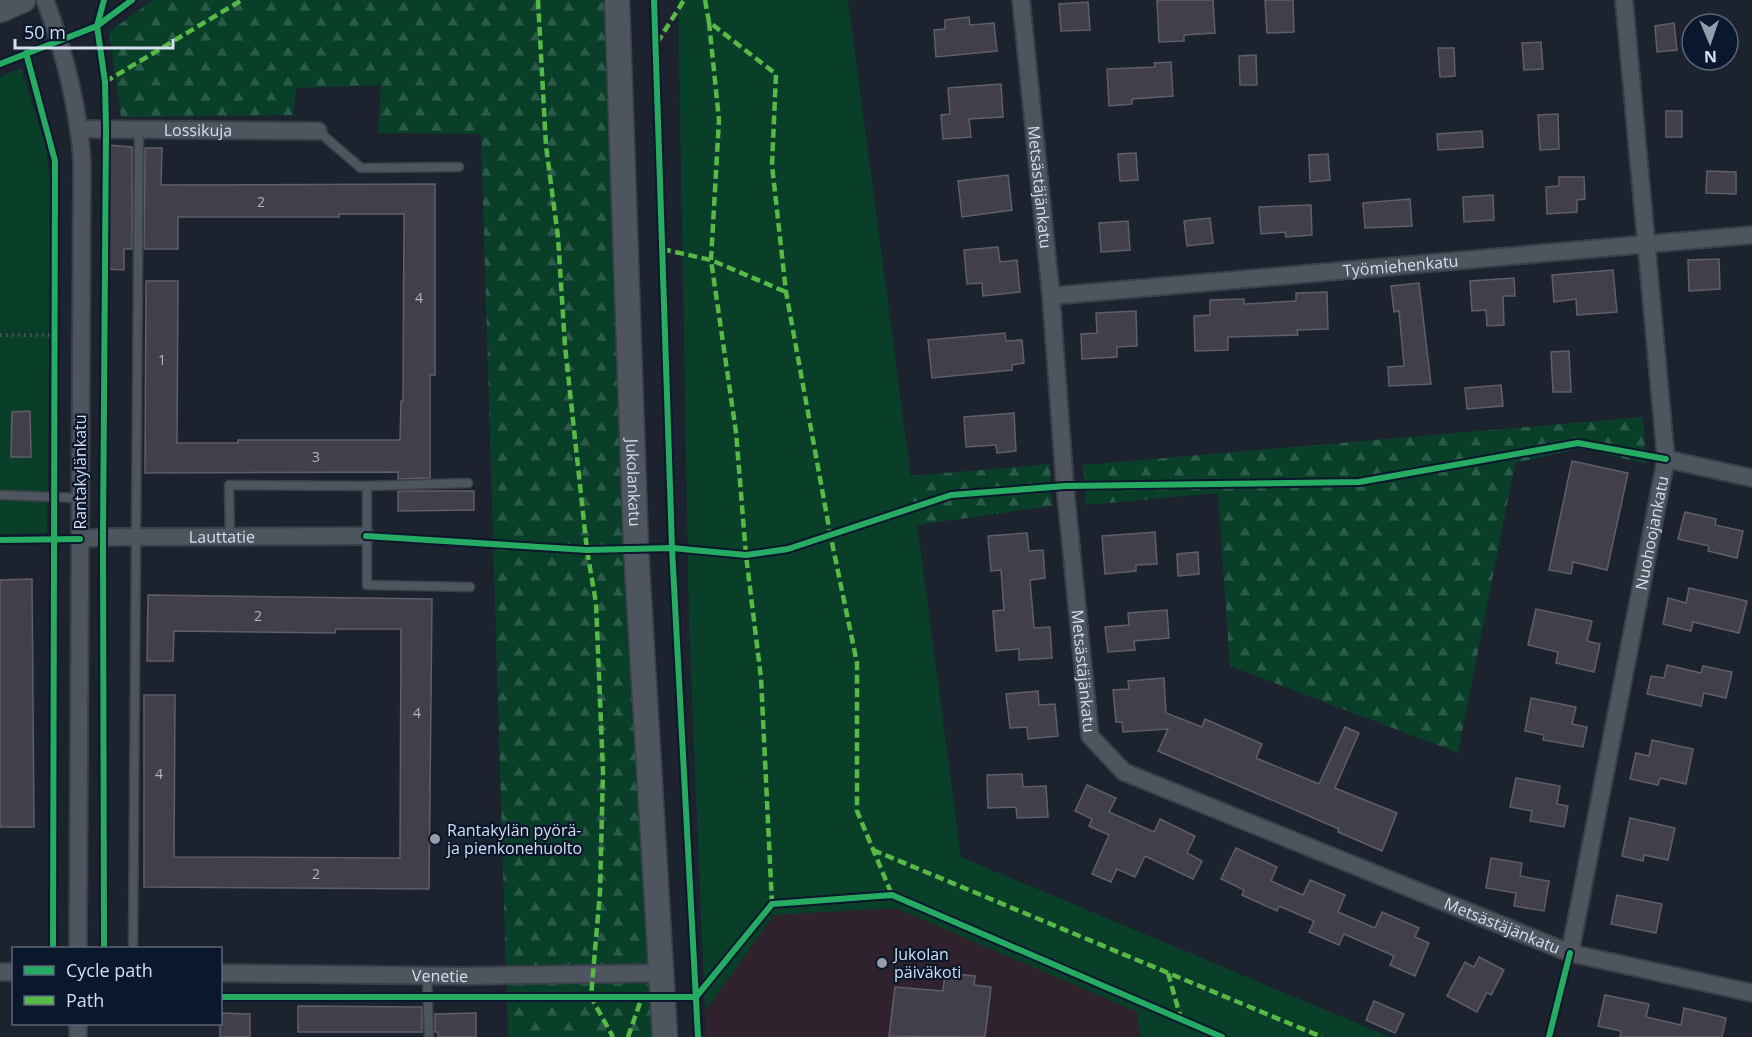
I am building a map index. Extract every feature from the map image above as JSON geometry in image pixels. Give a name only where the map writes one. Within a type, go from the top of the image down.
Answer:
[{"type":"main road","points":[[0,10],[23,0]]},
{"type":"main road","name":"Jukolankatu","points":[[617,0],[636,549],[665,1037]]},
{"type":"street","name":"Rantakylänkatu","points":[[45,0],[59,39],[80,129],[78,947]]},
{"type":"street","name":"Metsästäjänkatu","points":[[1021,0],[1051,296],[1065,486],[1090,736],[1124,771],[1570,954],[1752,993]]},
{"type":"street","name":"Nuohoojankatu","points":[[1570,954],[1666,459],[1624,0]]},
{"type":"street","name":"Lossikuja","points":[[80,129],[318,131]]},
{"type":"street","name":"Työmiehenkatu","points":[[1051,296],[1752,236]]},
{"type":"street","points":[[1666,459],[1752,478]]},
{"type":"street","name":"Lauttatie","points":[[80,539],[366,536]]},
{"type":"street","name":"Venetie","points":[[222,973],[428,976],[660,973]]},
{"type":"lane","points":[[133,947],[138,129]]},
{"type":"lane","points":[[318,131],[361,168],[459,167]]},
{"type":"lane","points":[[230,537],[230,485],[367,486],[468,483]]},
{"type":"lane","points":[[367,486],[367,585],[470,587]]},
{"type":"lane","points":[[0,495],[80,498]]},
{"type":"lane","points":[[428,976],[429,1037]]},
{"type":"path","points":[[55,323],[55,346]]},
{"type":"path","points":[[0,334],[55,335]]},
{"type":"shaded area","name":"Jukolan päiväkoti","points":[[896,908],[1138,1012],[1140,1037],[706,1037],[705,1011],[774,915]]},
{"type":"green space","points":[[153,0],[607,0],[657,1037],[508,1037],[481,134],[378,133],[381,85],[296,88],[293,115],[121,117],[109,32]]},
{"type":"green space","points":[[678,0],[848,0],[961,857],[1390,1037],[1140,1037],[1137,1012],[896,908],[774,915],[705,1011],[689,624]]},
{"type":"green space","points":[[21,68],[46,148],[51,186],[47,533],[0,534],[0,77]]},
{"type":"green space","points":[[1643,417],[1646,464],[1581,448],[1515,463],[1458,753],[1230,666],[1218,493],[1086,505],[1083,465]]},
{"type":"green space","points":[[1050,464],[1052,506],[917,525],[910,476]]},
{"type":"building","points":[[1157,0],[1213,0],[1215,33],[1184,35],[1184,41],[1159,42]]},
{"type":"building","points":[[1265,0],[1293,0],[1294,32],[1267,33]]},
{"type":"building","points":[[1088,2],[1090,30],[1061,31],[1059,4]]},
{"type":"building","points":[[969,17],[970,25],[994,23],[997,51],[936,57],[934,30],[945,29],[945,20]]},
{"type":"building","points":[[1674,23],[1677,50],[1657,52],[1655,26]]},
{"type":"building","points":[[1541,42],[1543,69],[1524,70],[1522,43]]},
{"type":"building","points":[[1438,48],[1454,48],[1455,76],[1440,77]]},
{"type":"building","points":[[1256,55],[1257,85],[1240,85],[1239,56]]},
{"type":"building","points":[[1171,62],[1173,96],[1132,99],[1132,104],[1109,106],[1107,69],[1155,67],[1154,63]]},
{"type":"building","points":[[1001,84],[1003,117],[969,119],[971,137],[943,139],[941,115],[950,114],[948,88]]},
{"type":"building","points":[[1666,111],[1682,111],[1682,137],[1666,137]]},
{"type":"building","points":[[1558,114],[1559,149],[1540,150],[1538,115]]},
{"type":"building","points":[[1482,131],[1483,147],[1438,150],[1437,134]]},
{"type":"building","points":[[108,145],[132,147],[132,249],[124,249],[124,270],[108,269]]},
{"type":"building","points":[[145,148],[162,148],[161,185],[435,184],[435,375],[430,375],[430,478],[398,479],[398,472],[145,473],[146,281],[178,281],[177,443],[238,443],[238,440],[400,440],[401,401],[403,401],[404,214],[339,214],[339,217],[178,217],[178,249],[144,249]]},
{"type":"building","points":[[1136,153],[1138,180],[1120,181],[1118,154]]},
{"type":"building","points":[[1328,154],[1330,180],[1310,182],[1309,155]]},
{"type":"building","points":[[1707,171],[1736,172],[1736,194],[1706,193]]},
{"type":"building","points":[[1008,175],[1012,210],[962,217],[958,181]]},
{"type":"building","points":[[1559,177],[1584,177],[1585,199],[1577,200],[1577,212],[1547,214],[1546,187],[1559,186]]},
{"type":"building","points":[[1493,195],[1494,220],[1464,222],[1463,197]]},
{"type":"building","points":[[1410,199],[1412,226],[1365,228],[1363,203]]},
{"type":"building","points":[[1311,205],[1312,235],[1286,237],[1285,232],[1261,234],[1259,207]]},
{"type":"building","points":[[1210,218],[1213,243],[1187,246],[1184,221]]},
{"type":"building","points":[[1128,221],[1130,250],[1101,252],[1099,223]]},
{"type":"building","points":[[998,247],[1000,262],[1017,260],[1020,292],[983,296],[982,283],[967,284],[964,250]]},
{"type":"building","points":[[1719,259],[1720,289],[1689,291],[1688,260]]},
{"type":"building","points":[[1613,270],[1617,312],[1577,315],[1576,299],[1554,302],[1552,275]]},
{"type":"building","points":[[1514,278],[1515,296],[1503,296],[1504,325],[1487,326],[1486,310],[1472,311],[1470,281]]},
{"type":"building","points":[[1419,283],[1431,384],[1389,386],[1388,367],[1404,366],[1399,311],[1394,312],[1391,286]]},
{"type":"building","points":[[1327,292],[1328,329],[1297,330],[1298,335],[1228,337],[1228,350],[1195,351],[1194,316],[1210,315],[1210,300],[1244,299],[1244,304],[1296,301],[1296,293]]},
{"type":"building","points":[[1136,311],[1137,346],[1117,347],[1117,357],[1082,359],[1081,334],[1097,333],[1096,313]]},
{"type":"building","points":[[1005,333],[1006,341],[1022,340],[1024,363],[1012,365],[1012,370],[932,378],[928,340]]},
{"type":"building","points":[[1569,351],[1571,392],[1553,392],[1551,352]]},
{"type":"building","points":[[1501,385],[1503,406],[1467,409],[1465,388]]},
{"type":"building","points":[[30,411],[31,457],[11,457],[12,412]]},
{"type":"building","points":[[1014,413],[1016,451],[997,453],[996,445],[966,447],[964,417]]},
{"type":"building","points":[[1572,461],[1628,473],[1607,570],[1573,562],[1571,574],[1549,570]]},
{"type":"building","points":[[398,491],[474,491],[474,510],[398,511]]},
{"type":"building","points":[[1685,512],[1716,519],[1715,525],[1743,531],[1737,558],[1708,551],[1709,546],[1678,539]]},
{"type":"building","points":[[1155,532],[1157,564],[1136,565],[1136,571],[1105,574],[1102,536]]},
{"type":"building","points":[[1027,533],[1029,551],[1043,550],[1045,578],[1030,580],[1034,628],[1050,627],[1052,658],[1019,660],[1019,649],[996,651],[993,611],[1004,610],[1001,570],[991,571],[988,536]]},
{"type":"building","points":[[1198,552],[1199,574],[1178,576],[1177,554]]},
{"type":"building","points":[[32,579],[34,827],[0,827],[0,580]]},
{"type":"building","points":[[1689,588],[1747,601],[1739,633],[1693,622],[1691,631],[1663,624],[1668,598],[1686,603]]},
{"type":"building","points":[[148,595],[432,599],[429,889],[144,887],[144,695],[175,695],[174,857],[400,858],[401,629],[336,629],[335,633],[174,631],[173,661],[147,661]]},
{"type":"building","points":[[1536,609],[1592,621],[1587,641],[1600,644],[1594,672],[1556,663],[1558,652],[1528,645]]},
{"type":"building","points":[[1167,610],[1169,638],[1134,641],[1135,650],[1108,652],[1105,627],[1129,625],[1128,613]]},
{"type":"building","points":[[1667,665],[1701,673],[1703,666],[1732,672],[1726,698],[1704,693],[1701,706],[1647,694],[1651,676],[1664,678]]},
{"type":"building","points":[[1164,678],[1166,713],[1202,727],[1205,719],[1262,744],[1256,758],[1319,784],[1345,727],[1359,733],[1335,788],[1397,813],[1382,851],[1338,832],[1339,829],[1158,751],[1168,729],[1123,732],[1122,722],[1116,722],[1113,690],[1129,689],[1128,681]]},
{"type":"building","points":[[1038,691],[1039,705],[1055,704],[1058,736],[1028,739],[1027,727],[1010,728],[1006,694]]},
{"type":"building","points":[[1531,698],[1576,707],[1572,724],[1587,727],[1583,747],[1543,740],[1544,735],[1525,731]]},
{"type":"building","points":[[1652,740],[1693,749],[1686,784],[1660,778],[1658,785],[1630,779],[1636,753],[1649,756]]},
{"type":"building","points":[[1022,774],[1023,787],[1046,786],[1048,817],[1017,818],[1016,807],[988,808],[987,775]]},
{"type":"building","points":[[1516,778],[1560,786],[1557,804],[1568,806],[1564,827],[1530,821],[1532,811],[1510,807]]},
{"type":"building","points":[[1087,785],[1116,798],[1109,812],[1154,832],[1160,819],[1195,836],[1187,853],[1202,861],[1193,879],[1145,856],[1135,877],[1117,869],[1111,882],[1092,874],[1109,835],[1089,826],[1092,819],[1075,811]]},
{"type":"building","points":[[1630,818],[1675,828],[1668,860],[1644,855],[1643,861],[1622,856]]},
{"type":"building","points":[[1236,848],[1277,867],[1271,881],[1303,895],[1310,880],[1345,895],[1338,912],[1375,928],[1382,912],[1419,928],[1415,937],[1429,943],[1415,976],[1390,965],[1394,956],[1344,934],[1339,945],[1309,932],[1314,921],[1279,906],[1277,911],[1242,895],[1244,890],[1221,879]]},
{"type":"building","points":[[1491,858],[1522,863],[1520,876],[1549,881],[1544,911],[1514,906],[1516,893],[1486,888]]},
{"type":"building","points":[[1617,895],[1662,904],[1656,933],[1611,924]]},
{"type":"building","points":[[1479,957],[1504,970],[1491,995],[1487,992],[1477,1012],[1447,996],[1465,962],[1474,967]]},
{"type":"building","points":[[945,973],[975,976],[974,985],[991,987],[985,1037],[889,1036],[895,987],[943,991]]},
{"type":"building","points":[[1605,995],[1649,1004],[1646,1017],[1681,1025],[1684,1008],[1726,1018],[1722,1037],[1620,1037],[1621,1031],[1598,1026]]},
{"type":"building","points":[[1374,1001],[1404,1014],[1395,1033],[1366,1020]]},
{"type":"building","points":[[298,1006],[422,1007],[422,1032],[298,1032]]},
{"type":"building","points":[[222,1013],[250,1014],[250,1037],[220,1037]]},
{"type":"building","points":[[476,1013],[476,1037],[438,1037],[438,1032],[435,1032],[435,1014]]},
{"type":"marked path","points":[[105,82],[242,0]]},
{"type":"marked path","points":[[538,0],[546,146],[558,237],[565,346],[587,550],[596,603],[603,772],[600,892],[591,997],[613,1037]]},
{"type":"marked path","points":[[657,43],[684,0]]},
{"type":"marked path","points":[[705,0],[709,22],[776,74],[772,165],[786,292],[830,533],[857,663],[857,811],[892,895]]},
{"type":"marked path","points":[[709,22],[719,120],[711,260],[736,432],[746,555],[761,678],[772,904]]},
{"type":"marked path","points":[[662,249],[711,260],[786,292]]},
{"type":"marked path","points":[[873,850],[1322,1037]]},
{"type":"marked path","points":[[1168,973],[1181,1019]]},
{"type":"marked path","points":[[628,1037],[642,997]]},
{"type":"cycle path","points":[[104,0],[97,26],[105,82],[106,129],[103,537],[104,947]]},
{"type":"cycle path","points":[[0,64],[97,26],[132,0]]},
{"type":"cycle path","points":[[654,0],[672,548],[698,1037]]},
{"type":"cycle path","points":[[26,53],[55,161],[53,947]]},
{"type":"cycle path","points":[[366,536],[587,550],[672,548],[746,555],[788,549],[951,495],[1065,486],[1359,482],[1578,443],[1666,459]]},
{"type":"cycle path","points":[[0,540],[80,539]]},
{"type":"cycle path","points":[[696,997],[772,904],[892,895],[1222,1037]]},
{"type":"cycle path","points":[[1549,1037],[1570,953]]},
{"type":"cycle path","points":[[222,997],[696,997]]},
{"type":"place","name":"Rantakylän pyörä- ja pienkonehuolto","points":[[435,839]]},
{"type":"place","name":"Jukolan päiväkoti","points":[[882,963]]}]
